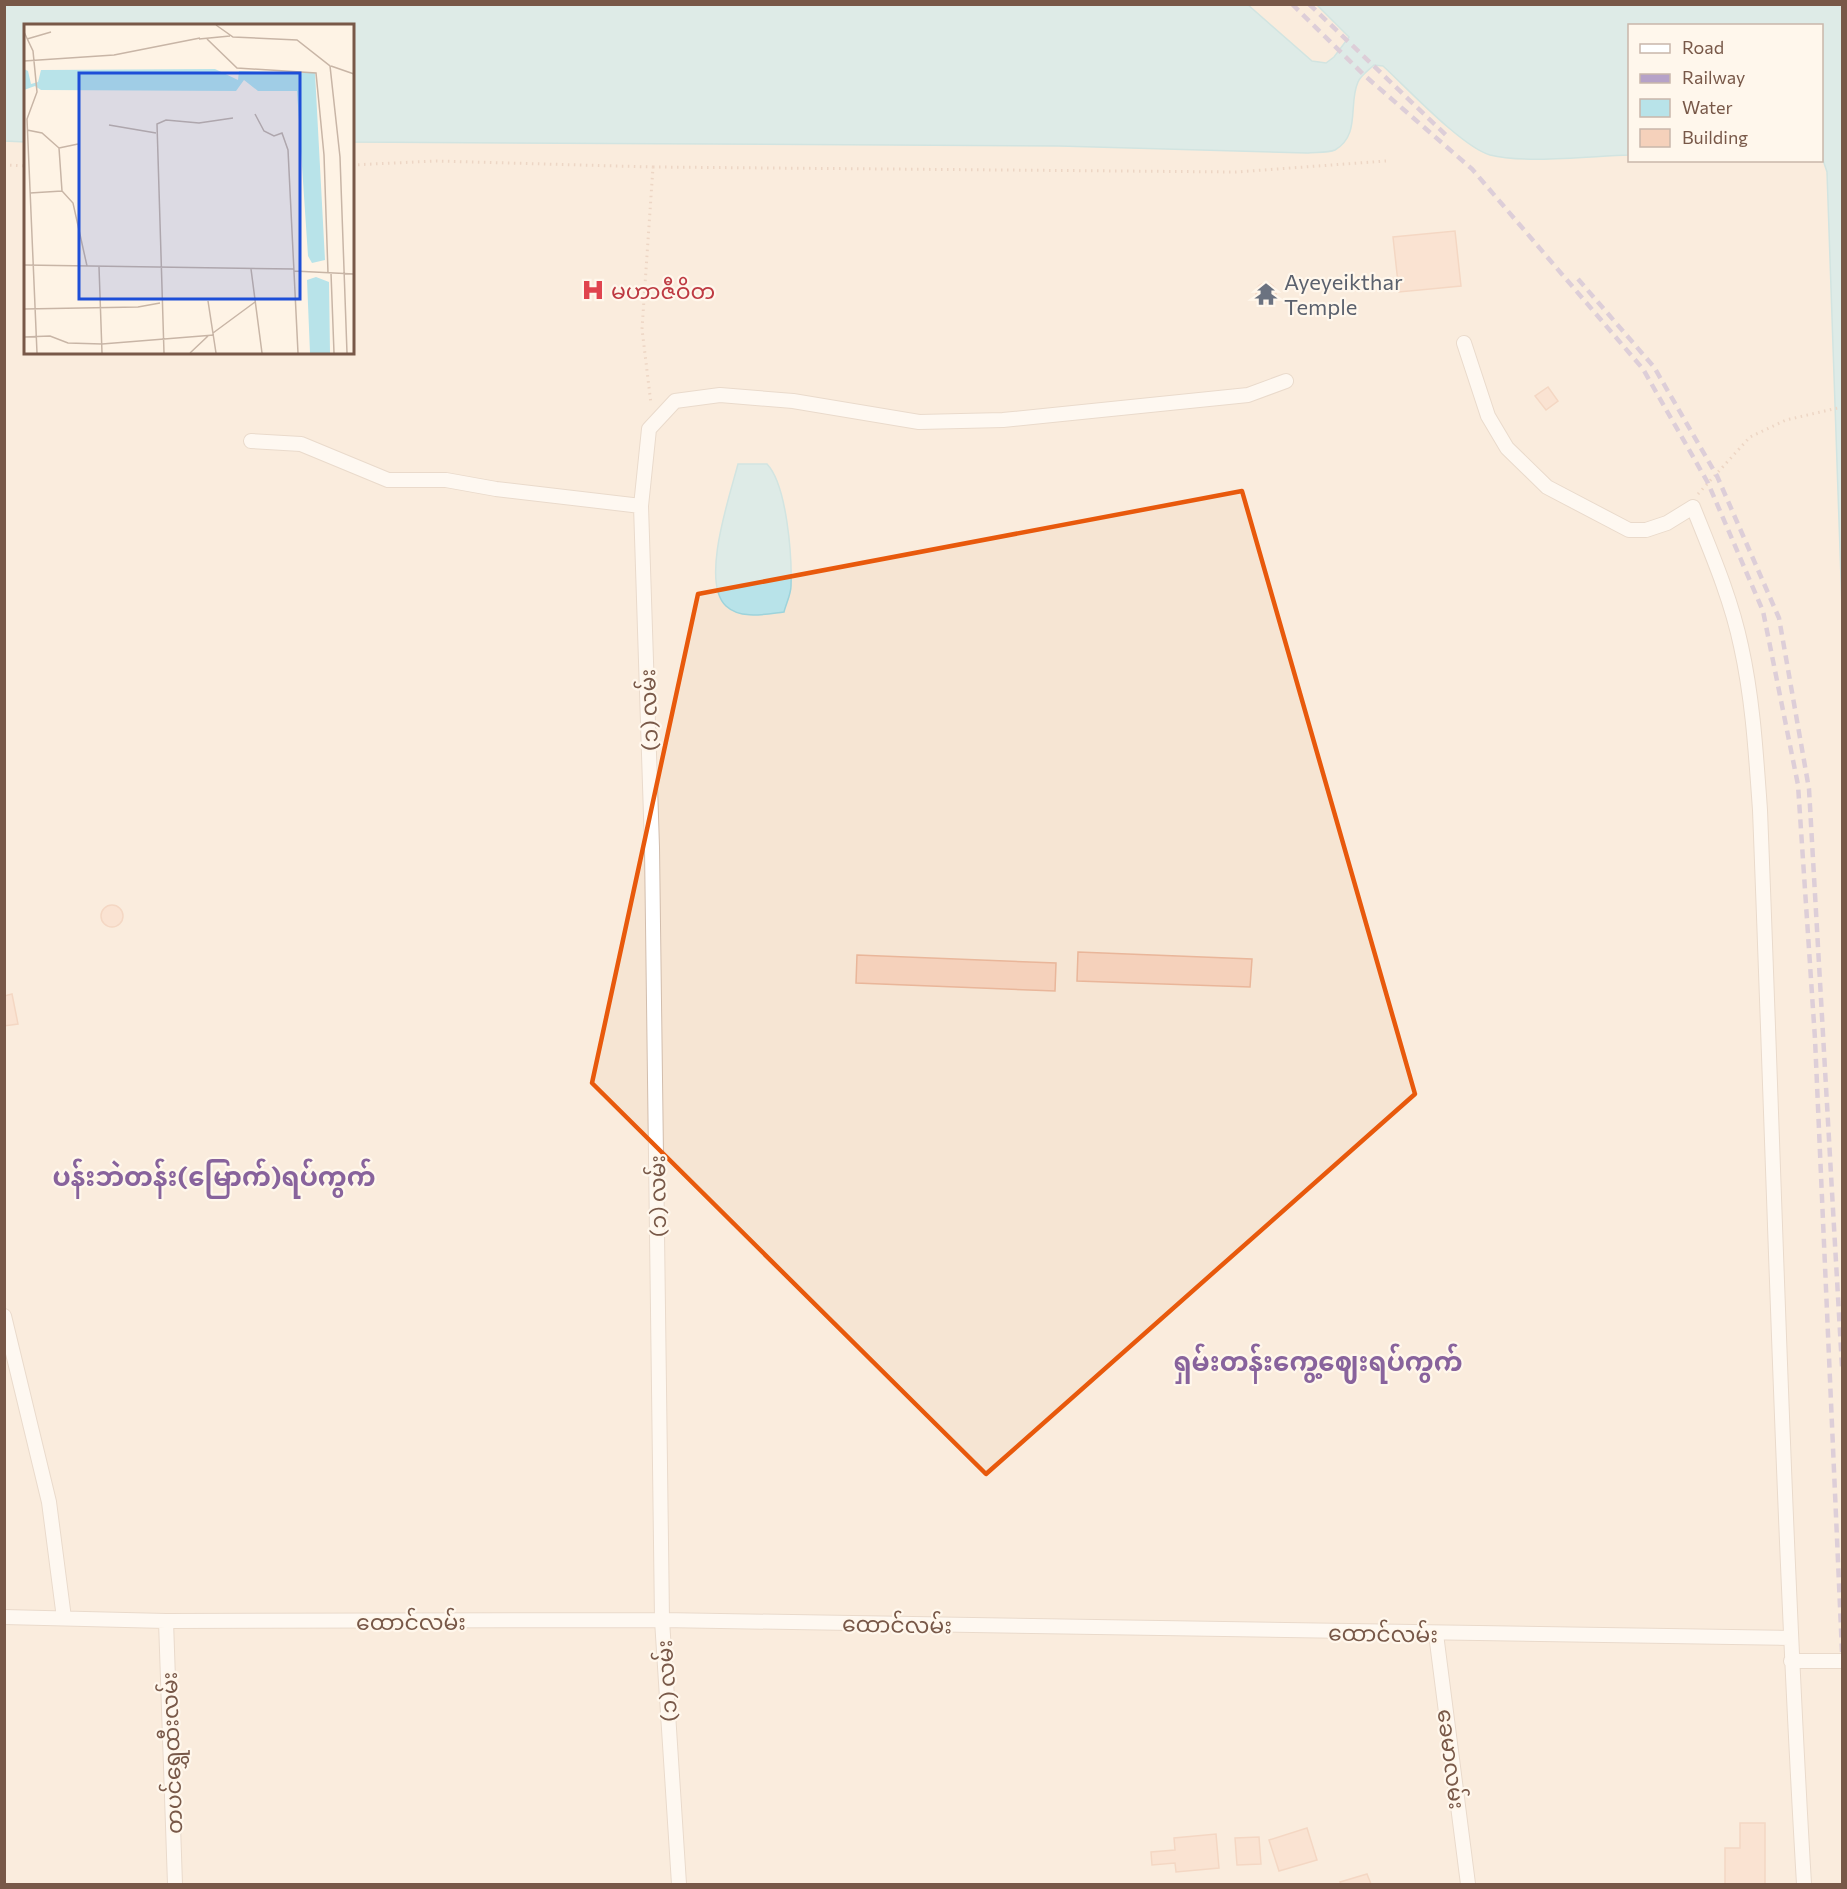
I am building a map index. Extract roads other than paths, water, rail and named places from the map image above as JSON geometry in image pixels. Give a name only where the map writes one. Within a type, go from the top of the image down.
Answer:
[{"type":"street","points":[[1464,343],[1488,416],[1507,448],[1547,487],[1629,530],[1646,530],[1667,523],[1693,507],[1723,583],[1741,644],[1752,706],[1761,822],[1785,1445],[1790,1638],[1804,1884]]},
{"type":"street","name":"(၁) လမ်း","points":[[679,1884],[662,1620],[652,847],[641,506],[649,429],[675,401],[720,395],[793,401],[919,422],[1003,420],[1248,395],[1286,381]]},
{"type":"street","points":[[251,441],[301,444],[388,480],[446,480],[496,489],[641,506]]},
{"type":"street","points":[[4,1316],[49,1502],[64,1618]]},
{"type":"street","name":"ထောင်လမ်း","points":[[4,1617],[166,1621],[662,1620],[1790,1638]]},
{"type":"street","name":"တပင်ရွှေထီးလမ်း","points":[[166,1621],[175,1884]]},
{"type":"street","name":"ခေမာလမ်း","points":[[1436,1634],[1468,1884]]},
{"type":"street","points":[[1791,1661],[1842,1661]]},
{"type":"water","points":[[1247,4],[1312,61],[1326,63],[1334,57],[1349,37],[1317,5],[1842,5],[1842,608],[1827,172],[1823,160],[1823,24],[1628,24],[1628,155],[1521,159],[1490,155],[1478,150],[1450,129],[1383,66],[1374,65],[1358,82],[1348,136],[1335,150],[1325,152],[1059,146],[354,142],[354,24],[24,24],[24,142],[5,141],[5,5]]},
{"type":"water","points":[[738,464],[767,464],[774,474],[784,504],[791,589],[784,612],[746,615],[726,606],[719,594],[716,559],[719,538]]},
{"type":"railway","points":[[1292,4],[1364,75],[1472,169],[1643,369],[1708,483],[1763,611],[1798,785],[1815,1039],[1842,1652]]},
{"type":"railway","points":[[1309,4],[1449,138]]},
{"type":"railway","points":[[1578,279],[1654,367],[1717,476],[1779,618],[1809,789],[1842,1367]]},
{"type":"place","name":"မဟာဇီဝိတ","points":[[593,290]]},
{"type":"place","name":"Ayeyeikthar Temple","points":[[1266,294]]},
{"type":"district","name":"ပန်းဘဲတန်း(မြောက်)ရပ်ကွက်","points":[[214,1175]]},
{"type":"district","name":"ရှမ်းတန်းကွေ့ဈေးရပ်ကွက်","points":[[1318,1360]]}]
